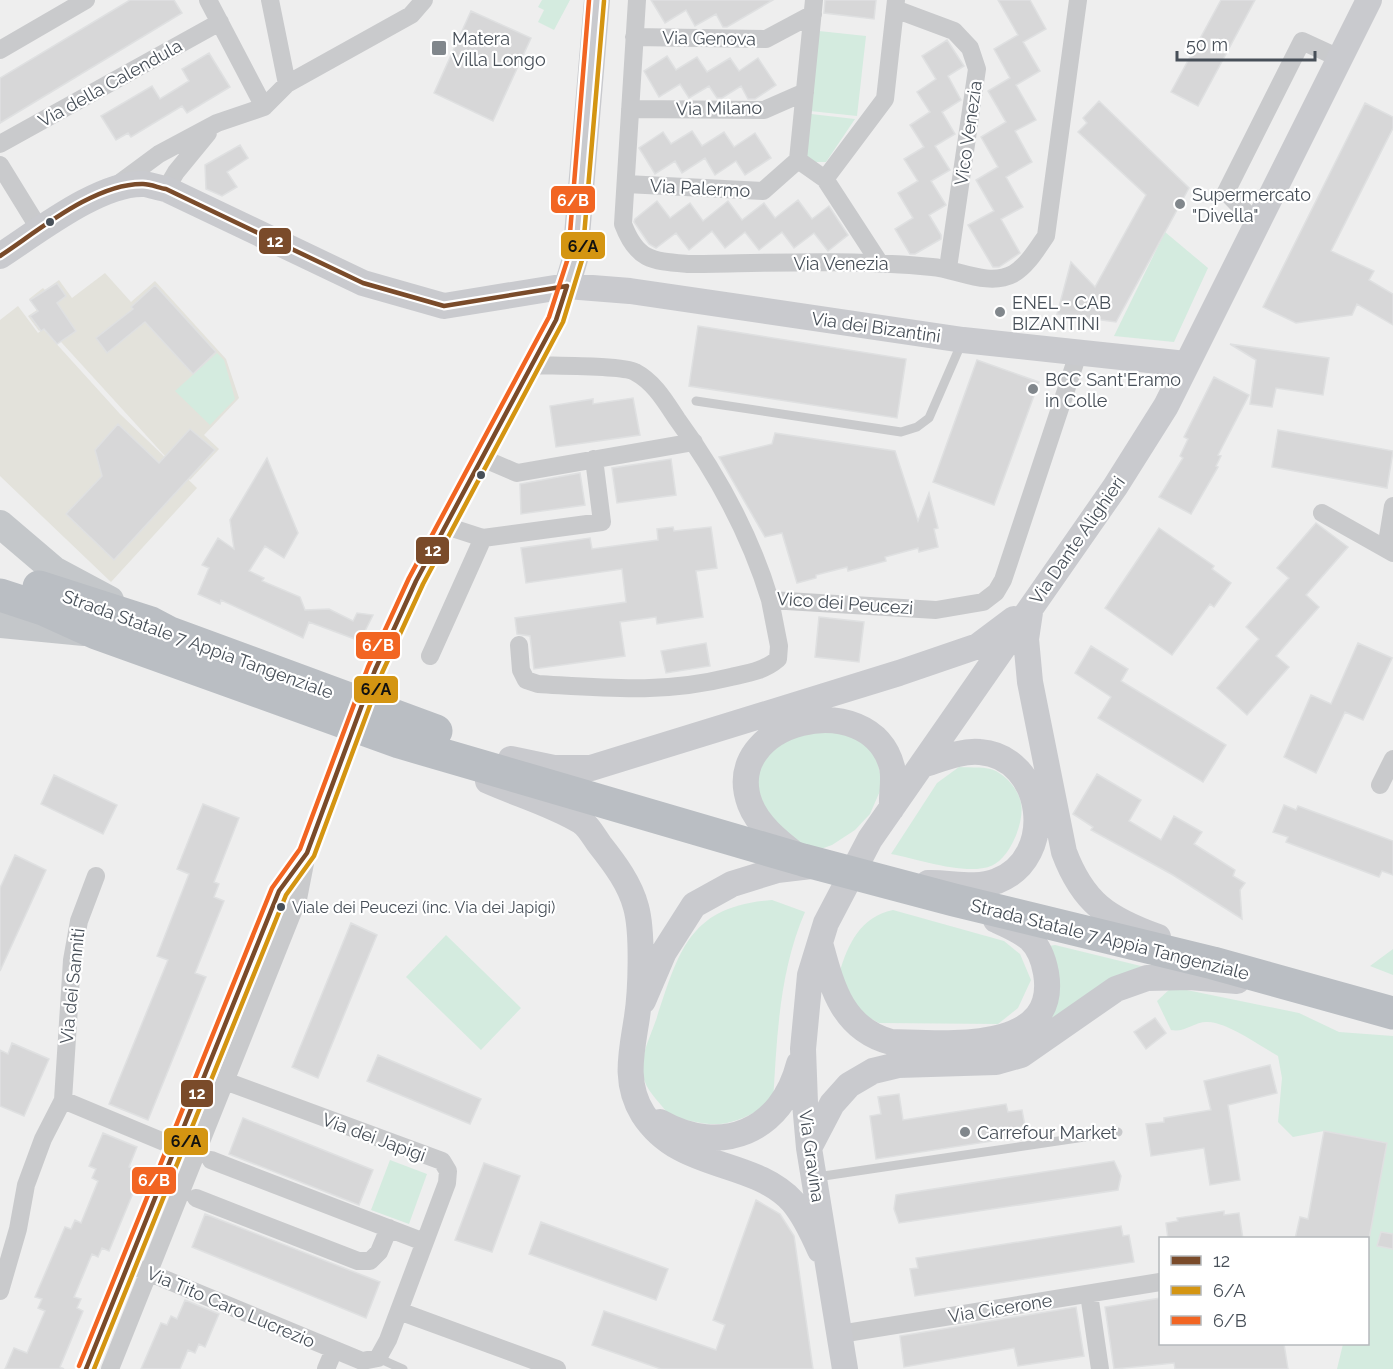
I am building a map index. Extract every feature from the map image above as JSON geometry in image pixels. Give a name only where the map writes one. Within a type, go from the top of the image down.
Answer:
[{"type":"highway","name":"Strada Statale 7 Appia Tangenziale","points":[[0,579],[31,585],[151,623],[170,633],[511,759],[559,788]]},
{"type":"highway","name":"Strada Statale 7 Appia Tangenziale","points":[[0,595],[43,609],[96,633],[399,742],[812,863],[1352,1000]]},
{"type":"highway","points":[[1352,1000],[1393,1013]]},
{"type":"main road","points":[[567,286],[575,259],[597,0]]},
{"type":"main road","name":"Via Dante Alighieri","points":[[837,898],[870,839],[1115,486],[1166,406],[1369,0]]},
{"type":"main road","name":"Via dei Bizantini","points":[[0,256],[81,203],[106,193],[143,184],[166,189],[363,283],[444,306],[567,286],[630,291],[963,340],[1186,364]]},
{"type":"main road","points":[[0,524],[54,570],[151,623]]},
{"type":"main road","points":[[511,759],[554,768],[591,768],[811,702],[978,646],[1032,606]]},
{"type":"main road","points":[[1032,606],[1026,639],[1030,682],[1064,852],[1073,878],[1088,899],[1113,919],[1266,977]]},
{"type":"main road","points":[[0,624],[96,633]]},
{"type":"main road","points":[[812,863],[775,838],[750,804],[747,776],[761,747],[776,731],[807,720],[836,720],[864,730],[882,747],[892,767],[892,808]]},
{"type":"main road","points":[[399,742],[581,821],[620,870],[637,908],[640,944],[638,1015]]},
{"type":"main road","points":[[897,884],[971,886],[997,881],[1020,867],[1034,846],[1036,806],[1029,786],[1003,758],[979,751],[922,765]]},
{"type":"main road","points":[[812,863],[777,870],[732,884],[694,905],[664,952],[638,1015],[630,1051],[630,1077],[642,1112],[667,1142],[777,1189],[793,1202],[817,1242],[831,1275]]},
{"type":"main road","name":"Via Gravina","points":[[837,898],[810,975],[803,1049],[809,1148],[831,1275],[840,1357]]},
{"type":"main road","points":[[820,943],[833,991],[841,1005],[851,1020],[880,1039],[891,1042],[995,1041],[1015,1033],[1035,1019],[1045,1003],[1048,986],[1039,949],[1026,934],[954,900]]},
{"type":"main road","points":[[809,1148],[832,1104],[849,1085],[873,1071],[898,1065],[996,1062],[1021,1055],[1116,989],[1147,978],[1220,979],[1352,1000]]},
{"type":"main road","points":[[642,1112],[672,1129],[699,1136],[722,1137],[744,1133],[762,1124],[779,1109],[794,1085],[803,1049]]},
{"type":"street","points":[[0,50],[86,0]]},
{"type":"street","points":[[270,0],[287,84]]},
{"type":"street","points":[[106,193],[159,154],[217,123],[264,107],[287,84],[411,15],[424,0]]},
{"type":"street","name":"Via Venezia","points":[[636,0],[622,224],[630,243],[640,254],[658,261],[689,264],[879,262],[948,268],[988,279],[1012,274],[1029,260],[1046,237],[1078,0]]},
{"type":"street","points":[[825,179],[885,99],[896,4]]},
{"type":"street","name":"Vico Venezia","points":[[896,4],[954,31],[970,48],[977,69],[948,268]]},
{"type":"street","points":[[215,7],[264,107]]},
{"type":"street","name":"Via della Calendula","points":[[0,144],[215,7]]},
{"type":"street","points":[[813,7],[798,160],[825,179],[879,262]]},
{"type":"street","name":"Via Genova","points":[[634,37],[766,39],[813,7]]},
{"type":"street","points":[[1257,224],[1226,192],[1302,41],[1339,58]]},
{"type":"street","name":"Via Milano","points":[[630,109],[764,110],[805,92]]},
{"type":"street","points":[[166,189],[176,172],[217,123]]},
{"type":"street","name":"Via Palermo","points":[[626,184],[763,191],[798,160]]},
{"type":"street","points":[[0,165],[40,230]]},
{"type":"street","points":[[110,1369],[298,899],[307,853],[375,670],[416,581],[556,320],[567,286]]},
{"type":"street","name":"Vico dei Peucezi","points":[[531,365],[633,370],[651,383],[694,442],[735,509],[760,567],[770,600],[936,610],[983,602],[996,592],[1003,580],[1079,351]]},
{"type":"street","points":[[482,458],[517,473],[694,442]]},
{"type":"street","points":[[446,526],[483,538],[602,522],[594,459]]},
{"type":"street","points":[[1323,513],[1389,551],[1393,506]]},
{"type":"street","points":[[430,656],[483,538]]},
{"type":"street","points":[[519,645],[521,669],[526,680],[538,684],[652,690],[711,682],[766,669],[778,659],[779,646],[770,600]]},
{"type":"street","points":[[1380,785],[1393,759]]},
{"type":"street","points":[[86,1369],[279,891],[307,853]]},
{"type":"street","name":"Via dei Sanniti","points":[[0,1291],[18,1228],[26,1185],[43,1139],[63,1100],[72,960],[79,921],[96,876]]},
{"type":"street","points":[[200,1087],[222,1088]]},
{"type":"street","name":"Via dei Japigi","points":[[222,1088],[442,1161],[448,1171],[447,1183],[399,1311]]},
{"type":"street","points":[[63,1100],[176,1147]]},
{"type":"street","points":[[211,1160],[424,1242]]},
{"type":"street","points":[[196,1198],[358,1261],[370,1261],[379,1252],[389,1228]]},
{"type":"street","name":"Via Tito Caro Lucrezio","points":[[128,1264],[362,1361],[378,1358]]},
{"type":"street","name":"Via Cicerone","points":[[840,1357],[1089,1294],[1159,1282]]},
{"type":"street","points":[[1089,1294],[1100,1369]]},
{"type":"street","points":[[378,1358],[399,1311],[557,1369]]},
{"type":"street","name":"Via Tito Caro Lucrezio","points":[[326,1369],[334,1350]]},
{"type":"lane","points":[[696,401],[901,432],[916,427],[929,418],[951,373],[963,340]]},
{"type":"lane","points":[[814,1178],[1118,1132]]},
{"type":"lane","points":[[378,1358],[403,1369]]},
{"type":"shaded area","points":[[105,273],[131,302],[155,281],[226,359],[239,398],[204,435],[219,449],[190,480],[165,456],[62,343],[45,326],[39,331],[28,316],[37,310],[29,299],[43,288],[45,290],[59,280],[72,298]]},
{"type":"shaded area","points":[[18,306],[38,333],[43,329],[120,414],[197,488],[111,582],[0,476],[0,320]]},
{"type":"green space","points":[[542,0],[570,0],[554,30],[538,22],[544,10],[538,7]]},
{"type":"green space","points":[[819,31],[866,36],[857,116],[810,111]]},
{"type":"green space","points":[[811,114],[855,119],[826,162],[814,162],[807,158],[804,144]]},
{"type":"green space","points":[[1165,232],[1208,268],[1174,342],[1114,336]]},
{"type":"green space","points":[[217,353],[224,360],[235,399],[210,425],[175,391]]},
{"type":"green space","points":[[852,730],[874,750],[883,784],[870,814],[855,830],[832,845],[812,852],[781,833],[754,798],[757,780],[768,753],[781,740],[790,735],[803,732]]},
{"type":"green space","points":[[959,767],[992,769],[1015,788],[1021,803],[1021,819],[1015,839],[1004,856],[991,866],[969,869],[942,866],[891,854],[937,783]]},
{"type":"green space","points":[[772,900],[805,912],[796,935],[785,981],[778,1029],[773,1102],[746,1117],[723,1123],[700,1123],[669,1115],[647,1086],[642,1067],[647,1043],[681,953],[691,936],[705,922],[722,912],[744,904]]},
{"type":"green space","points":[[893,910],[1004,941],[1020,954],[1031,980],[1018,1008],[998,1024],[879,1023],[857,1011],[839,974],[851,942],[857,933],[872,919]]},
{"type":"green space","points":[[446,935],[521,1008],[481,1050],[406,977]]},
{"type":"green space","points":[[1055,945],[1145,967],[1036,1027],[1049,946]]},
{"type":"green space","points":[[1393,949],[1393,975],[1370,966]]},
{"type":"green space","points":[[1172,987],[1299,1013],[1339,1032],[1393,1036],[1393,1369],[1337,1369],[1343,1345],[1369,1345],[1368,1237],[1387,1143],[1324,1131],[1293,1137],[1278,1122],[1282,1078],[1278,1056],[1235,1031],[1216,1023],[1203,1022],[1181,1030],[1171,1030],[1157,1001]]},
{"type":"green space","points":[[390,1160],[427,1174],[409,1224],[371,1210]]},
{"type":"building","points":[[130,0],[174,0],[182,13],[0,123],[0,78]]},
{"type":"building","points":[[651,0],[773,0],[727,27],[723,27],[716,14],[695,26],[686,10],[665,23]]},
{"type":"building","points":[[825,0],[876,0],[874,19],[824,13]]},
{"type":"building","points":[[998,0],[1030,0],[1046,29],[1023,42],[1040,71],[1016,85],[1036,120],[1015,131],[1032,162],[1006,177],[1023,207],[1001,219],[1020,253],[999,267],[993,267],[968,225],[994,211],[976,180],[998,167],[981,137],[1006,122],[988,91],[1010,78],[994,49],[1018,35]]},
{"type":"building","points":[[1221,0],[1255,0],[1198,106],[1171,92]]},
{"type":"building","points":[[471,11],[531,38],[493,121],[434,93]]},
{"type":"building","points":[[947,40],[964,66],[948,76],[961,100],[942,112],[955,134],[935,146],[950,170],[931,181],[946,205],[929,215],[941,239],[915,254],[910,254],[895,229],[913,218],[898,193],[918,181],[904,159],[924,147],[910,125],[930,112],[917,92],[936,79],[922,56]]},
{"type":"building","points":[[209,53],[230,87],[187,113],[182,106],[131,137],[128,133],[116,140],[101,116],[152,86],[160,99],[189,81],[182,69]]},
{"type":"building","points":[[667,56],[676,70],[697,57],[707,72],[730,58],[739,71],[758,58],[776,85],[755,99],[748,99],[741,86],[722,98],[717,98],[709,86],[689,98],[680,84],[659,97],[644,71]]},
{"type":"building","points":[[1099,101],[1189,188],[1116,322],[1057,314],[1071,262],[1095,287],[1146,195],[1078,132],[1087,123],[1083,118]]},
{"type":"building","points":[[1365,103],[1393,117],[1393,128],[1331,251],[1374,271],[1369,280],[1393,294],[1393,325],[1357,304],[1352,315],[1296,323],[1263,307]]},
{"type":"building","points":[[692,131],[702,146],[724,132],[734,147],[755,133],[771,158],[745,175],[736,161],[715,175],[705,158],[682,173],[675,161],[655,174],[639,148],[663,132],[671,144]]},
{"type":"building","points":[[240,145],[248,158],[227,172],[237,187],[222,196],[206,189],[205,165]]},
{"type":"building","points":[[798,200],[812,219],[829,206],[848,235],[828,251],[814,233],[794,248],[782,232],[759,250],[745,232],[725,248],[712,231],[689,250],[676,233],[656,248],[649,244],[634,222],[657,201],[670,218],[690,203],[703,221],[728,201],[742,220],[764,203],[775,218]]},
{"type":"building","points":[[57,283],[66,296],[57,303],[76,331],[57,344],[44,329],[41,331],[30,316],[38,311],[30,300]]},
{"type":"building","points":[[155,285],[216,352],[193,374],[145,322],[107,353],[96,338],[133,309],[131,307]]},
{"type":"building","points":[[698,326],[906,359],[897,418],[689,386]]},
{"type":"building","points":[[1230,344],[1329,358],[1323,395],[1276,388],[1272,407],[1250,404],[1256,360]]},
{"type":"building","points":[[977,360],[1039,382],[994,505],[933,482]]},
{"type":"building","points":[[1214,377],[1249,395],[1218,455],[1221,456],[1216,466],[1218,467],[1191,514],[1159,497],[1183,458],[1180,456],[1188,439],[1184,437]]},
{"type":"building","points":[[633,398],[640,435],[556,447],[550,406],[593,399],[593,404]]},
{"type":"building","points":[[118,424],[159,463],[190,429],[215,450],[114,560],[66,514],[102,476],[95,450]]},
{"type":"building","points":[[1278,430],[1393,451],[1387,488],[1272,467]]},
{"type":"building","points":[[775,433],[895,451],[918,521],[929,493],[938,528],[934,529],[938,547],[919,552],[918,548],[885,557],[886,561],[848,571],[847,567],[816,575],[816,578],[797,583],[782,533],[765,537],[719,457],[772,444]]},
{"type":"building","points":[[267,458],[298,533],[284,558],[265,546],[249,571],[264,578],[262,581],[300,597],[305,610],[329,609],[353,621],[357,613],[373,615],[360,641],[309,622],[303,638],[221,600],[220,604],[198,594],[209,568],[202,565],[218,538],[234,549],[230,520]]},
{"type":"building","points":[[671,459],[676,495],[617,503],[612,468]]},
{"type":"building","points":[[580,473],[585,505],[521,514],[520,484]]},
{"type":"building","points":[[1316,523],[1348,547],[1306,595],[1319,607],[1276,656],[1289,667],[1247,715],[1217,688],[1259,639],[1246,627],[1289,578],[1277,568]]},
{"type":"building","points":[[673,527],[674,531],[711,527],[717,568],[696,571],[703,617],[657,624],[656,617],[620,622],[625,656],[534,669],[530,636],[517,634],[515,618],[626,602],[622,569],[526,583],[521,548],[590,538],[592,549],[658,540],[657,529]]},
{"type":"building","points":[[1159,528],[1214,566],[1212,569],[1231,583],[1214,607],[1210,604],[1172,655],[1105,608]]},
{"type":"building","points":[[819,617],[864,622],[859,662],[815,657]]},
{"type":"building","points":[[706,643],[710,666],[666,673],[661,651]]},
{"type":"building","points":[[1358,643],[1392,658],[1363,720],[1345,712],[1316,773],[1284,757],[1311,695],[1331,704]]},
{"type":"building","points":[[1091,646],[1128,669],[1121,681],[1226,745],[1203,782],[1098,718],[1111,697],[1075,673]]},
{"type":"building","points":[[1097,774],[1141,800],[1129,821],[1161,840],[1174,816],[1202,832],[1194,844],[1235,870],[1233,876],[1245,883],[1240,890],[1242,919],[1173,875],[1091,830],[1093,827],[1073,814]]},
{"type":"building","points":[[54,775],[117,805],[103,834],[41,804]]},
{"type":"building","points":[[203,804],[239,818],[214,882],[219,884],[214,897],[224,901],[195,973],[206,977],[148,1120],[109,1104],[168,960],[157,956],[189,874],[177,869]]},
{"type":"building","points":[[1284,805],[1296,810],[1298,806],[1393,841],[1393,875],[1382,871],[1379,877],[1286,842],[1288,837],[1273,832]]},
{"type":"building","points":[[15,855],[46,870],[0,971],[0,888]]},
{"type":"building","points":[[351,923],[377,935],[318,1078],[292,1067]]},
{"type":"building","points":[[1155,1018],[1166,1033],[1146,1049],[1134,1032]]},
{"type":"building","points":[[12,1043],[49,1059],[24,1116],[0,1106],[0,1050],[8,1054]]},
{"type":"building","points":[[378,1055],[481,1099],[470,1124],[367,1081]]},
{"type":"building","points":[[1270,1065],[1277,1093],[1228,1105],[1240,1180],[1210,1185],[1204,1148],[1151,1156],[1146,1124],[1164,1122],[1164,1118],[1211,1110],[1204,1081]]},
{"type":"building","points":[[899,1094],[903,1120],[1006,1104],[1008,1112],[1022,1110],[1025,1126],[1010,1129],[1012,1138],[876,1159],[870,1116],[881,1114],[878,1097]]},
{"type":"building","points":[[243,1118],[373,1170],[359,1205],[229,1154]]},
{"type":"building","points":[[1324,1131],[1387,1143],[1369,1239],[1369,1237],[1295,1237],[1300,1217],[1308,1219]]},
{"type":"building","points":[[103,1133],[137,1147],[129,1167],[135,1170],[131,1179],[138,1181],[109,1251],[102,1248],[98,1257],[92,1254],[74,1297],[81,1299],[77,1308],[83,1311],[60,1367],[64,1369],[5,1369],[14,1348],[27,1353],[45,1311],[38,1308],[42,1299],[35,1297],[65,1227],[71,1229],[75,1220],[81,1223],[98,1181],[92,1178],[96,1169],[89,1166]]},
{"type":"building","points":[[1114,1161],[1121,1176],[1118,1190],[899,1223],[894,1209],[896,1195]]},
{"type":"building","points":[[484,1163],[520,1176],[492,1252],[455,1240]]},
{"type":"building","points":[[756,1200],[780,1214],[794,1236],[813,1369],[661,1369],[592,1345],[604,1311],[716,1350],[725,1325],[713,1320]]},
{"type":"building","points":[[1224,1211],[1224,1215],[1239,1213],[1243,1237],[1168,1237],[1166,1223],[1178,1221],[1177,1218]]},
{"type":"building","points":[[205,1214],[380,1282],[366,1318],[192,1247]]},
{"type":"building","points":[[541,1222],[668,1269],[656,1300],[529,1254]]},
{"type":"building","points":[[1121,1226],[1123,1236],[1129,1235],[1134,1262],[915,1296],[910,1269],[918,1268],[916,1258]]},
{"type":"building","points":[[1381,1232],[1393,1234],[1393,1249],[1377,1246]]},
{"type":"building","points":[[1159,1298],[1159,1345],[1284,1345],[1288,1369],[1175,1369],[1174,1363],[1114,1369],[1105,1307]]},
{"type":"building","points":[[185,1300],[219,1314],[205,1347],[199,1344],[195,1353],[188,1350],[180,1369],[141,1369],[161,1323],[167,1325],[171,1316],[177,1319]]},
{"type":"building","points":[[1076,1307],[1084,1356],[1018,1366],[1014,1348],[904,1367],[900,1336]]},
{"type":"transit line","name":"6/B","points":[[79,1366],[272,888],[300,849],[368,667],[409,578],[549,317],[568,258],[589,0]]},
{"type":"transit line","name":"6/A","points":[[94,1369],[286,895],[314,856],[382,673],[423,584],[563,322],[582,260],[604,1]]},
{"type":"transit line","name":"12","points":[[0,256],[49,222],[87,200],[106,191],[143,184],[166,189],[363,283],[444,306],[567,286]]},
{"type":"transit line","name":"12","points":[[86,1369],[279,891],[307,853],[375,670],[416,581],[556,320],[567,286]]},
{"type":"place","name":"Matera Villa Longo","points":[[439,48]]},
{"type":"place","name":"Supermercato \"Divella\"","points":[[1180,204]]},
{"type":"place","name":"ENEL - CAB BIZANTINI","points":[[1000,312]]},
{"type":"place","name":"BCC Sant'Eramo in Colle","points":[[1033,389]]},
{"type":"place","name":"Viale dei Peucezi (inc. Via dei Japigi)","points":[[281,907]]},
{"type":"place","name":"Carrefour Market","points":[[965,1132]]}]
